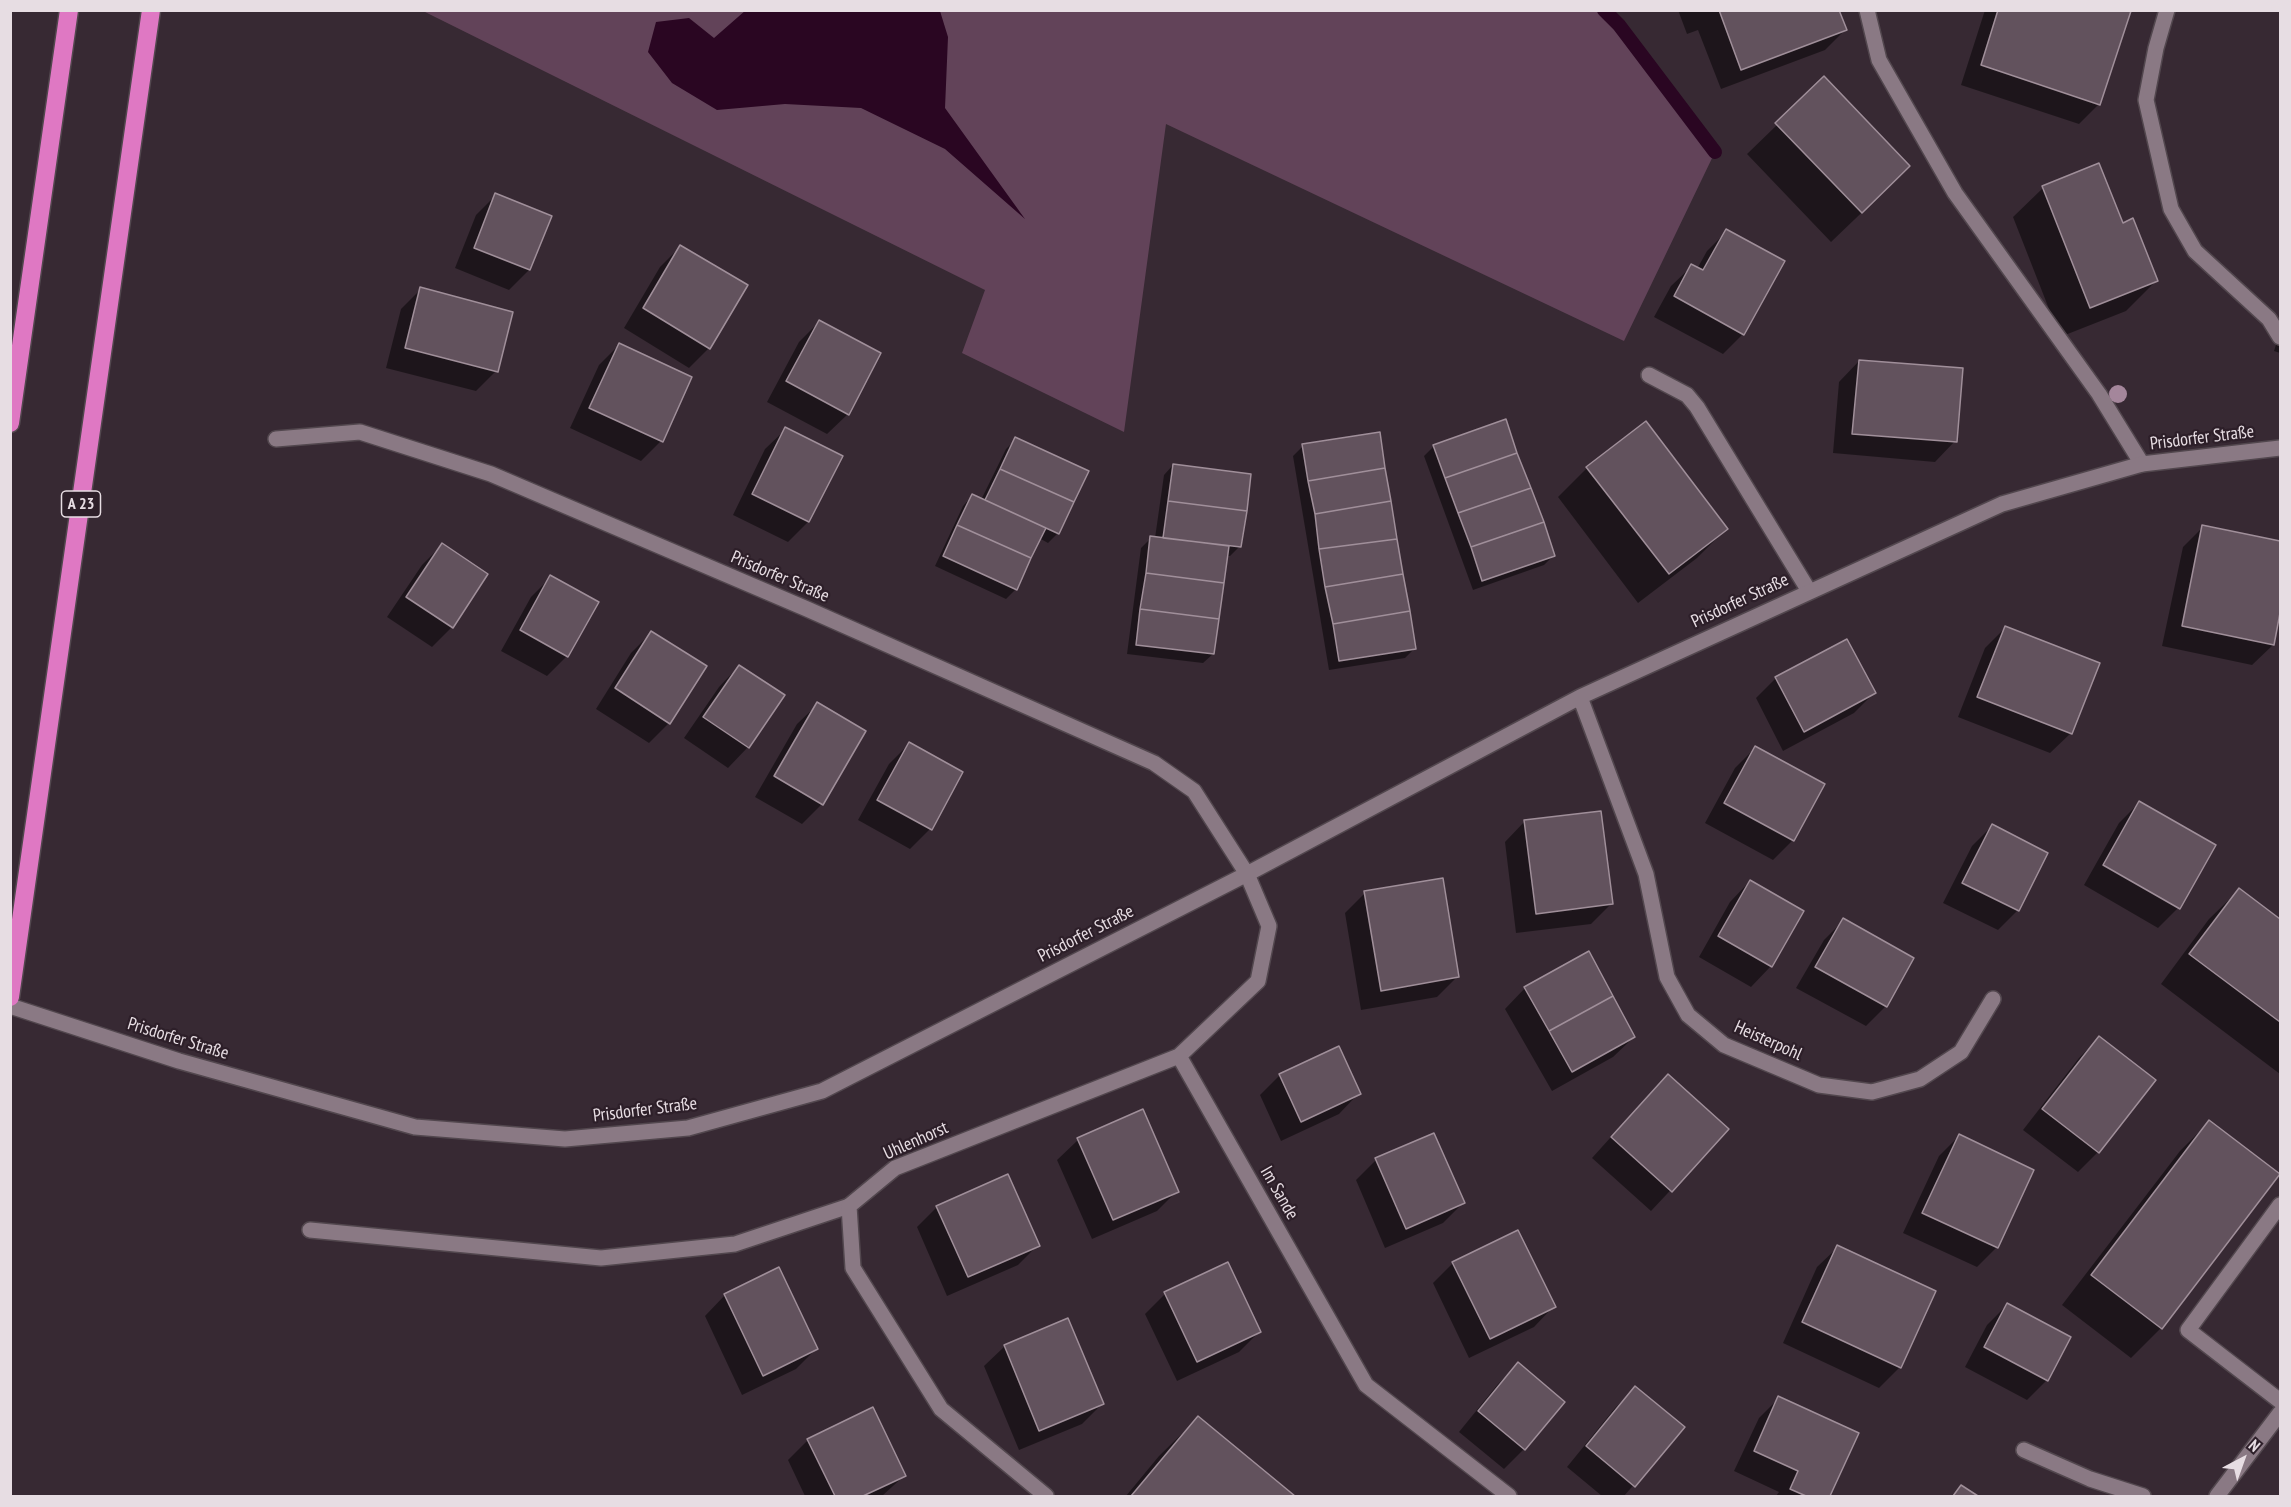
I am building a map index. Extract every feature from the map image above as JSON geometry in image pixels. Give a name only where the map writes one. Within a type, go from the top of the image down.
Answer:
[{"type":"highway","points":[[10,423],[69,10]]},
{"type":"highway","name":"A 23","points":[[10,997],[151,10]]},
{"type":"street","points":[[1867,10],[1879,60],[1955,194],[2099,394],[2142,464]]},
{"type":"street","points":[[2167,10],[2156,48],[2146,100],[2171,209],[2195,251],[2269,319],[2280,337]]},
{"type":"street","points":[[1649,375],[1687,395],[1697,407],[1809,591]]},
{"type":"street","name":"Prisdorfer Straße","points":[[276,439],[360,432],[491,474],[807,609],[1154,763],[1194,791],[1247,874]]},
{"type":"street","name":"Prisdorfer Straße","points":[[10,1006],[179,1061],[415,1127],[565,1139],[688,1128],[822,1091],[1247,874],[1580,697],[2002,504],[2142,464],[2280,448]]},
{"type":"street","name":"Heisterpohl","points":[[1580,697],[1646,874],[1667,977],[1688,1015],[1724,1045],[1819,1085],[1872,1092],[1920,1079],[1960,1052],[1993,999]]},
{"type":"street","points":[[1179,1056],[1258,981],[1269,926],[1247,874]]},
{"type":"street","name":"Uhlenhorst","points":[[849,1206],[895,1168],[1179,1056]]},
{"type":"street","name":"Im Sande","points":[[1179,1056],[1366,1385],[1507,1496]]},
{"type":"street","points":[[2280,1205],[2188,1330],[2280,1401]]},
{"type":"street","points":[[310,1230],[601,1258],[735,1244],[849,1206],[853,1268],[941,1409],[1046,1497]]},
{"type":"street","points":[[2217,1497],[2280,1413]]},
{"type":"street","points":[[2024,1450],[2090,1479],[2144,1497]]},
{"type":"shaded area","points":[[746,10],[940,11],[948,37],[945,108],[1025,219],[945,149],[861,108],[785,104],[717,110],[672,83],[648,52],[656,22],[689,18],[714,38]]},
{"type":"shaded area","points":[[423,11],[1604,11],[1619,25],[1715,152],[1624,341],[1166,124],[1124,432],[962,353],[985,290]]},
{"type":"building","points":[[1719,10],[1839,10],[1847,30],[1741,70]]},
{"type":"building","points":[[1998,10],[2131,11],[2100,105],[1981,65]]},
{"type":"building","points":[[1824,76],[1910,166],[1862,213],[1775,123]]},
{"type":"building","points":[[2099,163],[2123,223],[2133,218],[2158,281],[2090,308],[2042,186]]},
{"type":"building","points":[[495,193],[552,216],[530,270],[474,248]]},
{"type":"building","points":[[1726,229],[1785,261],[1744,335],[1674,296],[1691,264],[1703,270]]},
{"type":"building","points":[[680,245],[748,285],[710,349],[643,308]]},
{"type":"building","points":[[420,287],[513,312],[498,372],[405,348]]},
{"type":"building","points":[[819,320],[881,353],[849,415],[786,381]]},
{"type":"building","points":[[619,343],[692,377],[663,442],[589,408]]},
{"type":"building","points":[[1859,360],[1963,368],[1957,442],[1852,434]]},
{"type":"building","points":[[1506,419],[1517,453],[1445,478],[1433,445]]},
{"type":"building","points":[[1646,421],[1728,529],[1669,574],[1586,467]]},
{"type":"building","points":[[785,427],[843,456],[809,522],[752,494]]},
{"type":"building","points":[[1380,432],[1385,468],[1308,481],[1302,444]]},
{"type":"building","points":[[1015,437],[1089,471],[1074,502],[1000,469]]},
{"type":"building","points":[[1517,453],[1531,488],[1458,513],[1445,478]]},
{"type":"building","points":[[1173,464],[1251,474],[1247,511],[1168,501]]},
{"type":"building","points":[[1385,468],[1391,501],[1315,514],[1308,481]]},
{"type":"building","points":[[1000,469],[1074,502],[1059,534],[985,500]]},
{"type":"building","points":[[1531,488],[1544,522],[1471,547],[1458,513]]},
{"type":"building","points":[[972,494],[1046,528],[1031,558],[957,525]]},
{"type":"building","points":[[1168,501],[1247,511],[1241,547],[1163,538]]},
{"type":"building","points":[[1391,501],[1397,539],[1319,549],[1315,514]]},
{"type":"building","points":[[1544,522],[1555,556],[1482,581],[1471,547]]},
{"type":"building","points":[[957,525],[1031,558],[1017,590],[943,556]]},
{"type":"building","points":[[2202,525],[2280,541],[2280,613],[2274,645],[2182,626]]},
{"type":"building","points":[[1150,536],[1229,546],[1224,583],[1146,573]]},
{"type":"building","points":[[1397,539],[1403,574],[1325,587],[1319,549]]},
{"type":"building","points":[[442,543],[488,574],[453,628],[406,597]]},
{"type":"building","points":[[1146,573],[1224,583],[1219,619],[1140,609]]},
{"type":"building","points":[[1403,574],[1410,611],[1333,624],[1325,587]]},
{"type":"building","points":[[550,575],[599,602],[568,657],[520,630]]},
{"type":"building","points":[[1140,609],[1219,619],[1214,654],[1136,645]]},
{"type":"building","points":[[1410,611],[1416,649],[1339,661],[1333,624]]},
{"type":"building","points":[[2005,626],[2100,663],[2072,734],[1977,697]]},
{"type":"building","points":[[651,631],[707,666],[670,724],[615,688]]},
{"type":"building","points":[[1847,639],[1876,693],[1804,732],[1775,677]]},
{"type":"building","points":[[739,665],[785,695],[749,748],[703,717]]},
{"type":"building","points":[[817,702],[866,731],[823,805],[774,776]]},
{"type":"building","points":[[909,742],[963,772],[932,830],[877,800]]},
{"type":"building","points":[[1755,746],[1825,784],[1794,841],[1724,803]]},
{"type":"building","points":[[2139,801],[2216,845],[2180,909],[2103,865]]},
{"type":"building","points":[[1601,811],[1613,904],[1536,914],[1524,820]]},
{"type":"building","points":[[1992,824],[2048,853],[2019,911],[1962,883]]},
{"type":"building","points":[[1443,878],[1459,977],[1381,991],[1364,891]]},
{"type":"building","points":[[1750,880],[1804,911],[1772,967],[1718,936]]},
{"type":"building","points":[[2239,888],[2280,919],[2280,1022],[2189,954]]},
{"type":"building","points":[[1843,918],[1914,958],[1887,1007],[1815,967]]},
{"type":"building","points":[[1589,951],[1613,996],[1549,1031],[1524,987]]},
{"type":"building","points":[[1613,996],[1635,1037],[1572,1072],[1549,1031]]},
{"type":"building","points":[[2099,1036],[2156,1080],[2099,1153],[2042,1109]]},
{"type":"building","points":[[1339,1046],[1361,1094],[1301,1122],[1279,1074]]},
{"type":"building","points":[[1668,1074],[1729,1129],[1672,1192],[1611,1137]]},
{"type":"building","points":[[1143,1109],[1179,1192],[1113,1220],[1077,1138]]},
{"type":"building","points":[[2209,1120],[2280,1174],[2162,1329],[2091,1275]]},
{"type":"building","points":[[1434,1133],[1465,1203],[1406,1229],[1375,1158]]},
{"type":"building","points":[[1959,1134],[2034,1170],[1998,1248],[1922,1213]]},
{"type":"building","points":[[1008,1174],[1040,1246],[968,1277],[936,1206]]},
{"type":"building","points":[[1518,1230],[1556,1307],[1490,1339],[1452,1262]]},
{"type":"building","points":[[1837,1245],[1936,1291],[1901,1368],[1802,1322]]},
{"type":"building","points":[[1228,1262],[1261,1332],[1197,1362],[1164,1292]]},
{"type":"building","points":[[779,1267],[818,1349],[763,1376],[724,1294]]},
{"type":"building","points":[[2007,1303],[2071,1337],[2048,1381],[1984,1347]]},
{"type":"building","points":[[1068,1318],[1104,1404],[1039,1431],[1004,1345]]},
{"type":"building","points":[[1518,1362],[1565,1402],[1525,1450],[1478,1411]]},
{"type":"building","points":[[1635,1386],[1685,1427],[1635,1487],[1586,1446]]},
{"type":"building","points":[[1778,1396],[1859,1433],[1830,1496],[1806,1496],[1790,1489],[1798,1471],[1754,1451]]},
{"type":"building","points":[[873,1407],[906,1476],[863,1496],[835,1496],[807,1439]]},
{"type":"building","points":[[1198,1416],[1295,1496],[1131,1496]]},
{"type":"building","points":[[1961,1485],[1978,1496],[1953,1496]]},
{"type":"waterway","points":[[1604,10],[1619,25],[1715,152]]}]
